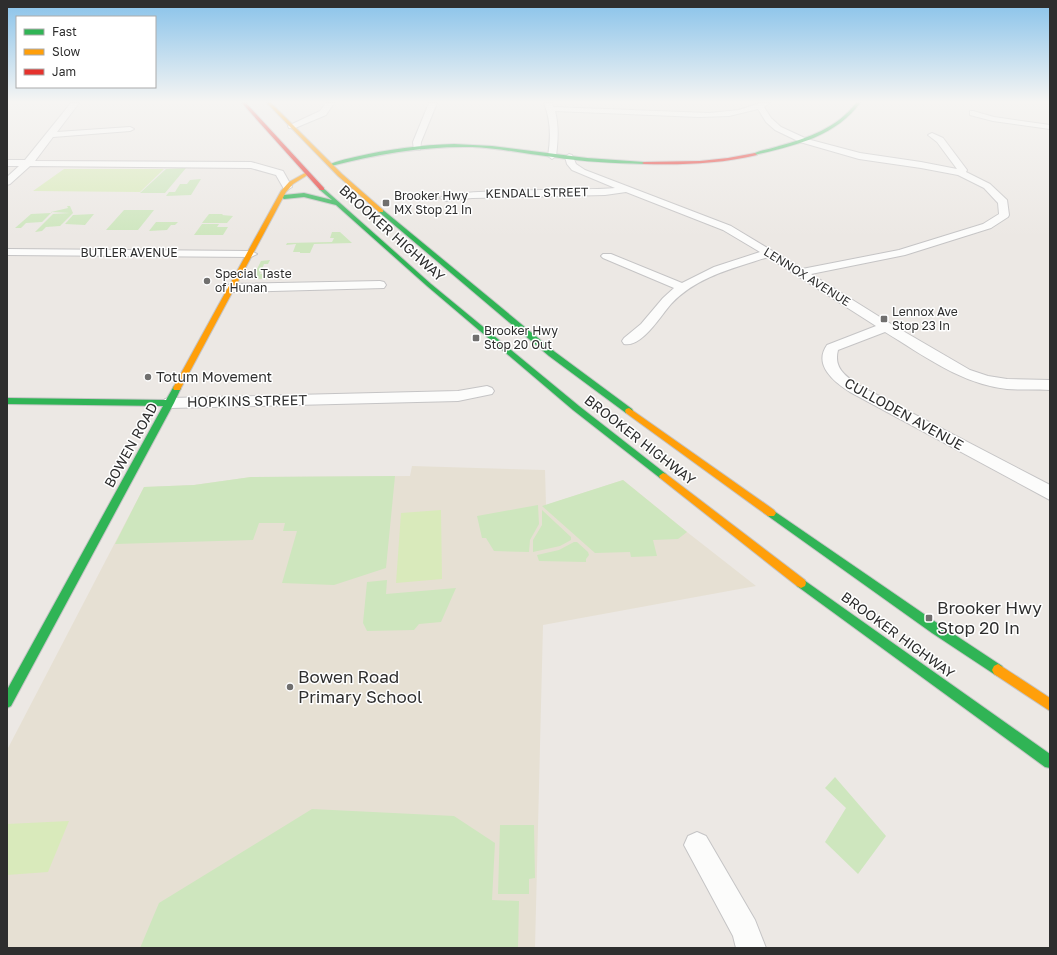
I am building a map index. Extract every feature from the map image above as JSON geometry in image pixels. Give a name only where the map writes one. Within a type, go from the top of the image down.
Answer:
[{"type":"main road","name":"BROOKER HIGHWAY","points":[[285,148],[336,203],[398,258],[576,408],[786,572],[1050,762]]},
{"type":"main road","points":[[301,148],[314,162]]},
{"type":"main road","name":"BROOKER HIGHWAY","points":[[313,148],[335,170],[392,221],[559,359],[742,493],[936,629],[1050,705]]},
{"type":"main road","points":[[320,148],[337,156],[364,155],[430,148]]},
{"type":"main road","points":[[490,148],[552,156],[656,162],[716,161],[768,152],[781,148]]},
{"type":"main road","points":[[335,170],[385,152]]},
{"type":"main road","points":[[335,170],[364,155]]},
{"type":"main road","name":"BOWEN ROAD","points":[[7,702],[282,199],[287,187],[310,176],[335,170]]},
{"type":"main road","points":[[335,170],[364,184]]},
{"type":"main road","name":"BOWEN ROAD","points":[[282,199],[310,176]]},
{"type":"main road","points":[[375,193],[392,221]]},
{"type":"main road","points":[[282,199],[298,194],[310,195],[336,203]]},
{"type":"main road","points":[[367,216],[398,258]]},
{"type":"main road","name":"HOPKINS STREET","points":[[7,401],[170,403]]},
{"type":"street","points":[[7,182],[28,163],[41,148]]},
{"type":"street","points":[[552,156],[554,148]]},
{"type":"street","points":[[800,273],[901,253],[981,228],[998,220],[1004,215],[1005,210],[1003,202],[987,186],[961,173],[921,165],[859,156],[829,148]]},
{"type":"street","points":[[946,148],[962,170],[961,173]]},
{"type":"street","name":"LENNOX AVENUE","points":[[569,157],[570,162],[576,169],[727,228],[886,327],[949,364],[979,378],[1007,384],[1050,385]]},
{"type":"street","points":[[7,163],[251,165],[262,166],[271,171],[280,173],[287,187]]},
{"type":"street","name":"KENDALL STREET","points":[[445,198],[472,194],[605,192],[629,190]]},
{"type":"street","name":"BUTLER AVENUE","points":[[7,252],[251,254]]},
{"type":"street","points":[[629,341],[646,327],[667,301],[682,287],[718,269],[769,253]]},
{"type":"street","points":[[606,256],[682,287]]},
{"type":"street","points":[[232,288],[380,284]]},
{"type":"street","name":"CULLODEN AVENUE","points":[[886,327],[832,348],[828,357],[835,374],[855,389],[1050,493]]},
{"type":"street","name":"HOPKINS STREET","points":[[170,403],[458,396],[487,391]]},
{"type":"street","points":[[697,845],[745,930],[751,948]]},
{"type":"shaded area","name":"Bowen Road Primary School","points":[[412,466],[545,470],[546,505],[623,480],[756,586],[543,625],[535,948],[7,948],[7,750],[144,487],[194,485],[251,477],[410,476]]},
{"type":"green space","points":[[186,168],[165,193],[140,193],[166,169]]},
{"type":"green space","points":[[64,169],[164,169],[140,192],[33,191]]},
{"type":"green space","points":[[201,179],[191,195],[166,196],[169,192],[175,192],[180,184],[187,184],[190,180]]},
{"type":"green space","points":[[70,206],[73,213],[60,226],[46,227],[42,231],[35,232],[53,214],[70,213],[51,213]]},
{"type":"green space","points":[[124,210],[154,210],[138,230],[106,230]]},
{"type":"green space","points":[[51,213],[42,222],[26,223],[21,228],[15,228],[31,214]]},
{"type":"green space","points":[[94,214],[85,225],[65,224],[73,215]]},
{"type":"green space","points":[[209,214],[233,216],[227,223],[202,223]]},
{"type":"green space","points":[[156,222],[178,222],[175,225],[171,225],[167,230],[149,231]]},
{"type":"green space","points":[[202,224],[219,224],[217,227],[228,227],[223,235],[194,235]]},
{"type":"green space","points":[[332,232],[340,232],[352,243],[314,244],[310,253],[293,252],[296,244],[286,245],[287,243],[332,242],[334,238],[330,238]]},
{"type":"green space","points":[[270,260],[268,264],[264,264],[260,274],[285,273],[283,278],[252,279],[261,261]]},
{"type":"green space","points":[[395,476],[386,568],[334,585],[282,583],[297,531],[283,531],[285,523],[259,523],[253,540],[115,544],[144,487],[194,485],[251,477]]},
{"type":"green space","points":[[623,480],[687,532],[678,539],[653,540],[657,556],[631,557],[630,552],[595,553],[542,506]]},
{"type":"green space","points":[[538,505],[539,524],[530,540],[529,552],[494,551],[486,538],[482,538],[477,516]]},
{"type":"green space","points":[[441,510],[442,579],[396,583],[401,513]]},
{"type":"green space","points":[[542,510],[571,537],[571,540],[560,546],[533,552],[533,540],[542,525]]},
{"type":"green space","points":[[574,542],[577,542],[588,552],[589,555],[586,562],[539,561],[537,555],[559,550]]},
{"type":"green space","points":[[387,580],[386,594],[456,588],[441,622],[419,624],[414,630],[367,631],[363,623],[367,582]]},
{"type":"green space","points":[[835,777],[886,836],[858,874],[825,842],[846,808],[825,788]]},
{"type":"green space","points":[[312,809],[454,816],[495,843],[492,900],[519,901],[518,948],[140,948],[159,903]]},
{"type":"green space","points":[[69,821],[48,872],[7,875],[7,824]]},
{"type":"green space","points":[[500,825],[534,825],[535,878],[529,879],[529,894],[498,894]]},
{"type":"traffic: fast","points":[[331,165],[383,152],[415,148]]},
{"type":"traffic: fast","points":[[496,148],[587,160],[644,163]]},
{"type":"traffic: fast","points":[[755,154],[780,148]]},
{"type":"traffic: fast","points":[[322,189],[429,285],[576,408],[663,476]]},
{"type":"traffic: fast","points":[[284,197],[304,195],[336,203]]},
{"type":"traffic: fast","points":[[381,211],[552,354],[629,411]]},
{"type":"traffic: fast","points":[[7,702],[177,388]]},
{"type":"traffic: fast","points":[[7,401],[170,403]]},
{"type":"traffic: fast","points":[[771,513],[936,629],[998,670]]},
{"type":"traffic: fast","points":[[801,583],[1050,762]]},
{"type":"traffic: slow","points":[[313,148],[340,175],[381,211]]},
{"type":"traffic: slow","points":[[177,388],[284,191],[291,183],[307,174]]},
{"type":"traffic: slow","points":[[629,411],[771,513]]},
{"type":"traffic: slow","points":[[663,476],[801,583]]},
{"type":"traffic: slow","points":[[998,670],[1050,705]]},
{"type":"traffic: jam","points":[[284,148],[322,189]]},
{"type":"traffic: jam","points":[[644,163],[700,162],[755,154]]},
{"type":"place","name":"Brooker Hwy MX Stop 21 In","points":[[386,203]]},
{"type":"place","name":"Special Taste of Hunan","points":[[207,281]]},
{"type":"place","name":"Lennox Ave Stop 23 In","points":[[884,319]]},
{"type":"place","name":"Brooker Hwy Stop 20 Out","points":[[476,338]]},
{"type":"place","name":"Totum Movement","points":[[148,377]]},
{"type":"place","name":"Brooker Hwy Stop 20 In","points":[[929,618]]},
{"type":"place","name":"Bowen Road Primary School","points":[[290,687]]}]
